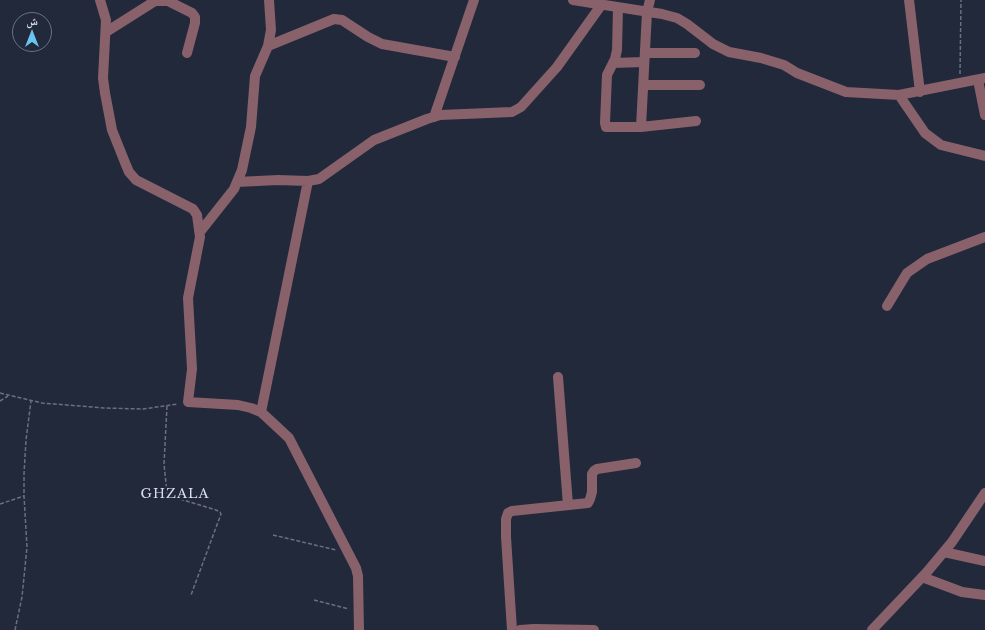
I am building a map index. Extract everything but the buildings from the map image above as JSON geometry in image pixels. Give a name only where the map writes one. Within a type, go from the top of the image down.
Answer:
[{"type":"street","points":[[100,0],[106,20],[103,78],[105,93],[112,130],[129,172],[136,180],[193,208],[197,216],[200,237],[188,298],[192,369],[188,402],[238,405],[261,412],[289,438],[348,553],[358,576],[358,630]]},
{"type":"street","points":[[200,232],[234,188],[242,170],[251,127],[255,76],[268,46],[271,30],[269,0]]},
{"type":"street","points":[[434,117],[474,0]]},
{"type":"street","points":[[573,0],[597,2],[618,8],[677,18],[713,44],[729,52],[761,58],[784,65],[797,73],[846,92],[899,96],[981,79],[985,115]]},
{"type":"street","points":[[641,127],[647,12],[650,0]]},
{"type":"street","points":[[909,0],[920,92]]},
{"type":"street","points":[[106,32],[155,1],[168,1],[192,13],[195,17],[195,23],[187,53]]},
{"type":"street","points":[[237,182],[278,180],[308,181],[319,179],[374,140],[402,128],[440,115],[512,112],[521,107],[557,67],[597,2]]},
{"type":"street","points":[[618,8],[617,50],[615,59],[607,75],[606,127],[641,127],[696,121]]},
{"type":"street","points":[[268,46],[334,19],[342,20],[368,37],[382,44],[455,57]]},
{"type":"street","points":[[613,63],[695,53]]},
{"type":"street","points":[[644,85],[700,85]]},
{"type":"street","points":[[899,96],[925,133],[941,145],[985,156]]},
{"type":"street","points":[[261,412],[308,181]]},
{"type":"street","points":[[887,306],[908,273],[927,259],[985,237]]},
{"type":"street","points":[[558,377],[568,505]]},
{"type":"street","points":[[512,630],[506,538],[506,519],[508,513],[512,511],[588,502],[590,499],[594,471],[598,469],[636,463]]},
{"type":"street","points":[[872,630],[944,552],[985,493]]},
{"type":"street","points":[[944,552],[985,560]]},
{"type":"street","points":[[922,577],[962,592],[985,595]]},
{"type":"street","points":[[520,630],[594,630]]},
{"type":"path","points":[[960,84],[961,0]]},
{"type":"path","points":[[0,393],[42,403],[104,408],[143,409],[188,402]]},
{"type":"path","points":[[0,401],[8,396]]},
{"type":"path","points":[[15,630],[22,597],[27,547],[24,496],[26,440],[31,401]]},
{"type":"path","points":[[167,406],[164,464],[167,493],[170,496],[216,510],[221,514],[191,595]]},
{"type":"path","points":[[0,504],[24,496]]},
{"type":"path","points":[[273,536],[348,553]]},
{"type":"path","points":[[314,600],[359,612]]},
{"type":"district","name":"GHZALA","points":[[175,494]]}]
